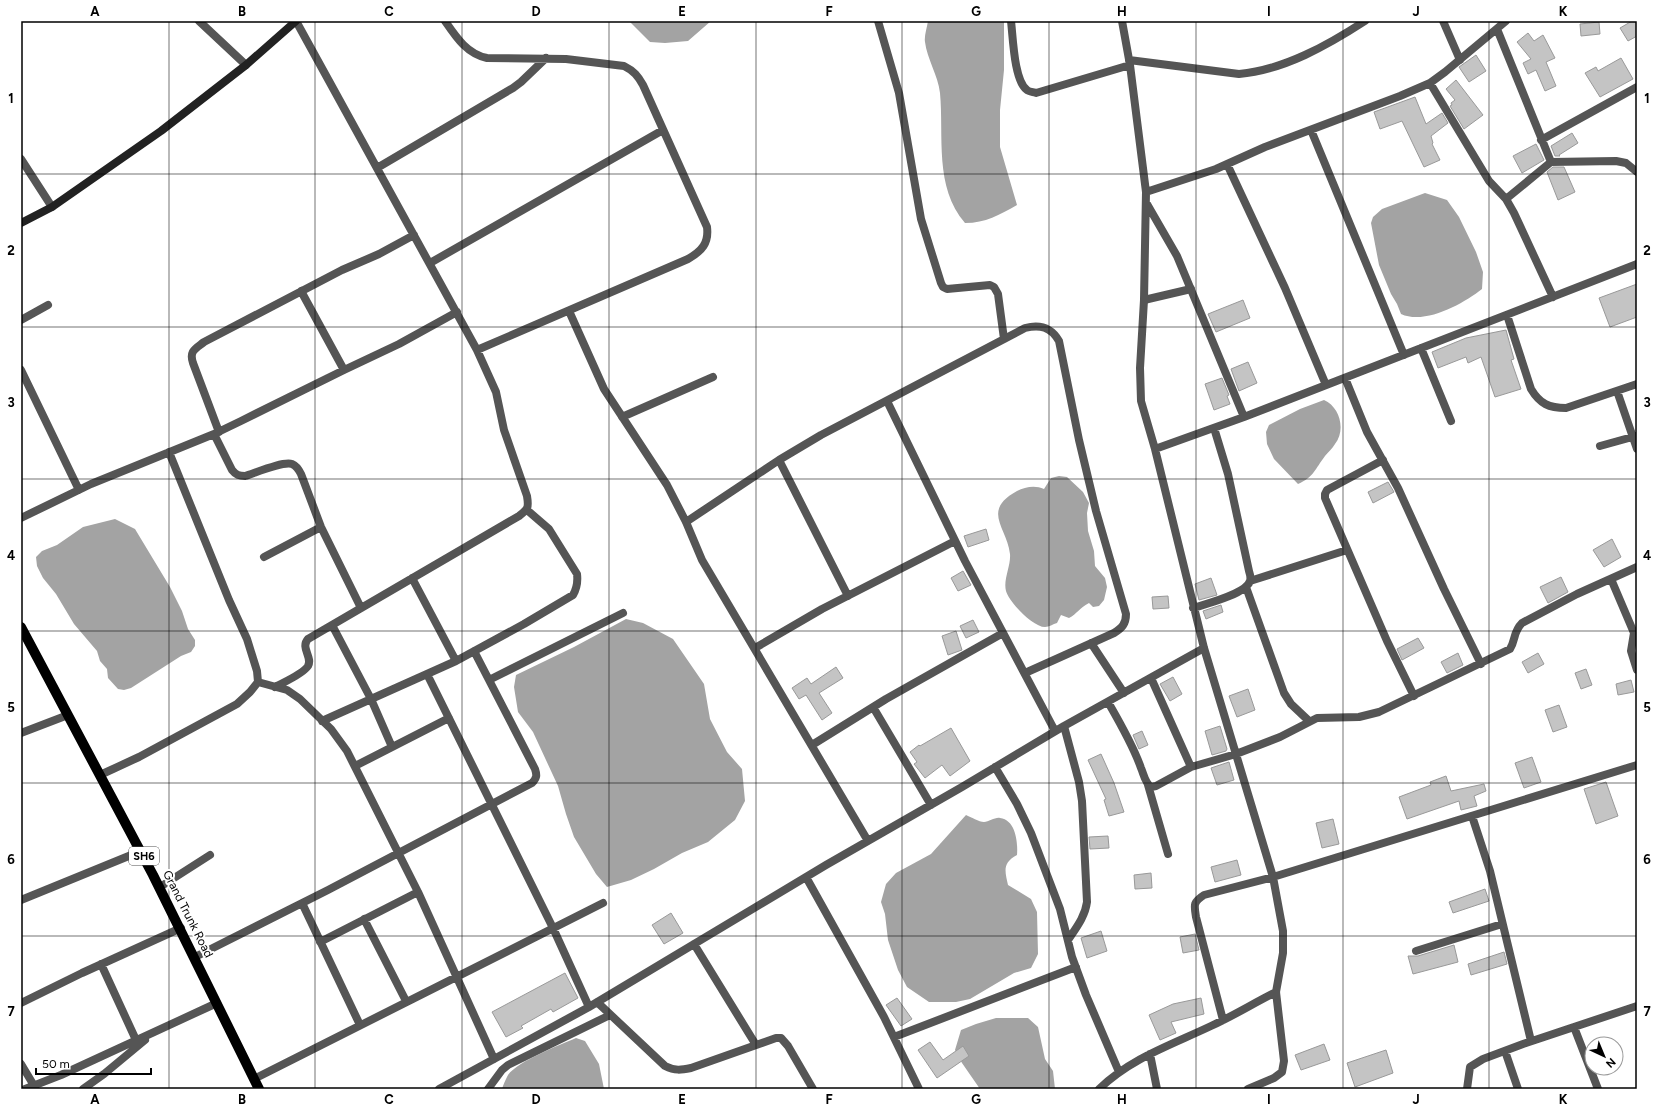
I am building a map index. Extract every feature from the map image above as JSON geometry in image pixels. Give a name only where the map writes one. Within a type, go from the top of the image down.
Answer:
[{"type":"main road","name":"Grand Trunk Road","points":[[21,627],[160,887],[259,1089]]},
{"type":"street","points":[[199,21],[246,65]]},
{"type":"street","points":[[21,223],[52,207],[161,131],[246,65],[296,21],[477,350],[496,392],[504,430],[527,496],[527,510]]},
{"type":"street","points":[[445,21],[469,51],[478,56],[486,58],[566,59],[624,66],[632,70],[643,85],[707,227],[706,242],[703,249],[688,259],[477,350]]},
{"type":"street","points":[[878,21],[900,92],[921,219],[941,283],[943,287],[947,289],[990,285],[994,287],[998,294],[1004,339]]},
{"type":"street","points":[[1011,21],[1017,72],[1021,83],[1027,90],[1036,93],[1129,62],[1239,74],[1257,73],[1318,49],[1365,21]]},
{"type":"street","points":[[1122,21],[1129,62],[1146,192],[1144,300],[1140,368],[1141,401],[1155,449],[1204,648],[1273,877],[1283,931],[1283,953],[1276,992],[1284,1061],[1282,1072],[1274,1078],[1248,1089]]},
{"type":"street","points":[[1443,21],[1460,60]]},
{"type":"street","points":[[1146,192],[1227,164],[1400,96],[1430,82],[1460,60],[1506,21]]},
{"type":"street","points":[[1497,29],[1551,162]]},
{"type":"street","points":[[377,168],[514,88],[546,58]]},
{"type":"street","points":[[1430,82],[1489,182],[1506,199],[1553,297]]},
{"type":"street","points":[[1541,140],[1637,87]]},
{"type":"street","points":[[430,263],[663,130]]},
{"type":"street","points":[[1311,130],[1404,354]]},
{"type":"street","points":[[21,159],[52,207]]},
{"type":"street","points":[[1506,199],[1551,162],[1626,162],[1637,172]]},
{"type":"street","points":[[1227,164],[1285,288],[1326,385]]},
{"type":"street","points":[[1146,202],[1178,256],[1244,418]]},
{"type":"street","points":[[361,608],[321,527],[297,467],[292,464],[285,464],[245,476],[239,476],[232,470],[190,357],[192,352],[204,342],[342,270],[379,254],[414,235]]},
{"type":"street","points":[[1155,449],[1244,418],[1404,354],[1637,264]]},
{"type":"street","points":[[1144,300],[1191,289]]},
{"type":"street","points":[[301,291],[344,370]]},
{"type":"street","points":[[21,320],[48,305]]},
{"type":"street","points":[[569,311],[604,390],[667,485],[686,522],[702,560],[868,841]]},
{"type":"street","points":[[21,518],[79,490],[217,433],[404,341],[456,312]]},
{"type":"street","points":[[1506,315],[1531,389],[1537,399],[1544,405],[1556,408],[1566,408],[1637,384]]},
{"type":"street","points":[[686,522],[779,460],[821,435],[1025,328],[1034,325],[1043,326],[1055,334],[1058,341],[1096,511],[1126,614],[1126,622],[1122,628],[1025,673]]},
{"type":"street","points":[[1421,348],[1452,421]]},
{"type":"street","points":[[21,370],[79,490]]},
{"type":"street","points":[[622,417],[713,377]]},
{"type":"street","points":[[1345,378],[1367,432],[1398,488],[1444,589],[1481,664]]},
{"type":"street","points":[[1617,391],[1635,436],[1637,449]]},
{"type":"street","points":[[887,401],[955,541],[1055,731]]},
{"type":"street","points":[[1214,428],[1228,474],[1250,571],[1248,584],[1284,693],[1294,708],[1309,721]]},
{"type":"street","points":[[1600,446],[1635,436]]},
{"type":"street","points":[[100,775],[139,757],[237,704],[258,682],[257,671],[247,639],[229,600],[169,452]]},
{"type":"street","points":[[779,460],[848,596]]},
{"type":"street","points":[[1383,460],[1327,490],[1324,494],[1328,508],[1387,641],[1414,696]]},
{"type":"street","points":[[275,687],[307,667],[309,660],[305,642],[308,639],[527,510]]},
{"type":"street","points":[[322,721],[456,661],[573,595],[578,580],[577,574],[556,539],[543,523],[527,510]]},
{"type":"street","points":[[264,556],[321,527]]},
{"type":"street","points":[[754,648],[822,609],[955,541]]},
{"type":"street","points":[[1193,608],[1237,593],[1248,584],[1347,550]]},
{"type":"street","points":[[1148,785],[1151,787],[1156,786],[1191,767],[1236,754],[1280,737],[1317,718],[1369,716],[1379,712],[1510,649],[1514,643],[1516,629],[1522,623],[1577,594],[1637,567]]},
{"type":"street","points":[[412,578],[456,661]]},
{"type":"street","points":[[1611,579],[1635,632],[1631,651],[1637,670]]},
{"type":"street","points":[[489,680],[623,613]]},
{"type":"street","points":[[332,625],[371,699],[392,747]]},
{"type":"street","points":[[812,745],[873,707],[1003,633]]},
{"type":"street","points":[[1091,643],[1124,693]]},
{"type":"street","points":[[488,1089],[502,1070],[508,1065],[603,1009],[694,944],[1055,731],[1204,648]]},
{"type":"street","points":[[195,957],[397,854],[491,803],[532,783],[536,779],[537,775],[535,769],[474,651]]},
{"type":"street","points":[[427,674],[553,928],[589,1007]]},
{"type":"street","points":[[1151,678],[1191,767]]},
{"type":"street","points":[[258,682],[287,690],[300,699],[341,742],[355,766],[397,854],[418,892],[494,1059]]},
{"type":"street","points":[[1108,702],[1128,738],[1148,785],[1168,854]]},
{"type":"street","points":[[873,707],[931,805]]},
{"type":"street","points":[[21,733],[68,715]]},
{"type":"street","points":[[355,766],[449,718]]},
{"type":"street","points":[[1064,726],[1079,782],[1082,801],[1087,902],[1082,918],[1068,940]]},
{"type":"street","points":[[1223,1020],[1194,905],[1196,900],[1204,895],[1273,877],[1637,765]]},
{"type":"street","points":[[995,767],[1017,804],[1031,833],[1060,909],[1076,967],[1086,996],[1119,1072]]},
{"type":"street","points":[[1472,816],[1490,871],[1531,1041]]},
{"type":"street","points":[[21,900],[141,851]]},
{"type":"street","points":[[160,887],[210,855]]},
{"type":"street","points":[[806,877],[894,1037],[919,1089]]},
{"type":"street","points":[[320,942],[418,892]]},
{"type":"street","points":[[302,903],[360,1025]]},
{"type":"street","points":[[254,1079],[406,1001],[603,903]]},
{"type":"street","points":[[364,919],[406,1001]]},
{"type":"street","points":[[1416,951],[1502,924]]},
{"type":"street","points":[[21,1003],[180,928]]},
{"type":"street","points":[[694,944],[756,1045]]},
{"type":"street","points":[[101,964],[136,1040]]},
{"type":"street","points":[[894,1037],[1076,967]]},
{"type":"street","points":[[1099,1089],[1132,1063],[1223,1020],[1276,992]]},
{"type":"street","points":[[21,1064],[31,1088],[217,1003]]},
{"type":"street","points":[[1467,1089],[1469,1071],[1472,1065],[1531,1041],[1637,1006]]},
{"type":"street","points":[[439,1089],[589,1007],[603,1009],[665,1066],[672,1070],[691,1068],[776,1038],[781,1038],[785,1041],[813,1089]]},
{"type":"street","points":[[1574,1027],[1598,1089]]},
{"type":"street","points":[[83,1089],[104,1074],[153,1033]]},
{"type":"street","points":[[1505,1051],[1518,1089]]},
{"type":"street","points":[[1150,1054],[1157,1089]]},
{"type":"shaded area","points":[[629,21],[711,21],[688,41],[665,43],[650,42]]},
{"type":"shaded area","points":[[928,21],[1004,21],[1004,70],[1000,110],[1000,147],[1017,205],[998,215],[979,222],[965,223],[955,209],[949,194],[942,161],[939,86],[925,42]]},
{"type":"shaded area","points":[[1425,193],[1447,200],[1459,217],[1476,252],[1483,272],[1482,289],[1465,301],[1443,311],[1432,315],[1411,317],[1401,314],[1391,294],[1379,265],[1371,223],[1373,217],[1382,209]]},
{"type":"shaded area","points":[[1324,400],[1330,403],[1340,419],[1340,432],[1334,446],[1314,472],[1298,484],[1274,459],[1267,444],[1266,432],[1269,425],[1300,409]]},
{"type":"shaded area","points":[[1059,476],[1067,477],[1083,492],[1089,503],[1087,513],[1088,531],[1094,551],[1095,566],[1105,578],[1107,587],[1104,600],[1099,606],[1093,607],[1089,603],[1069,618],[1061,615],[1057,623],[1045,627],[1040,626],[1028,619],[1008,596],[1005,586],[1010,554],[998,513],[1000,505],[1006,498],[1017,491],[1030,487],[1044,489],[1051,478]]},
{"type":"shaded area","points":[[115,519],[135,529],[170,587],[182,611],[188,629],[195,640],[195,646],[191,652],[181,656],[131,688],[124,690],[118,689],[108,678],[107,669],[100,661],[97,651],[74,624],[56,594],[43,578],[37,566],[36,557],[42,551],[57,545],[83,527]]},
{"type":"shaded area","points":[[626,619],[643,623],[673,639],[704,684],[710,719],[727,752],[742,769],[745,801],[735,820],[708,842],[682,853],[631,880],[607,887],[596,874],[574,837],[558,786],[533,732],[518,712],[514,687],[516,675],[574,647]]},
{"type":"shaded area","points":[[966,815],[984,822],[1000,818],[1010,823],[1013,827],[1017,844],[1017,855],[1007,864],[1007,880],[1008,885],[1031,899],[1037,912],[1038,954],[1031,968],[1014,973],[970,999],[956,1002],[929,1002],[907,987],[898,970],[888,940],[885,914],[881,902],[886,884],[896,873],[931,854]]},
{"type":"shaded area","points":[[996,1018],[1028,1018],[1038,1027],[1045,1059],[1053,1071],[1055,1089],[980,1089],[955,1050],[961,1030]]},
{"type":"shaded area","points":[[576,1038],[585,1041],[599,1064],[604,1089],[502,1089],[508,1075],[521,1064]]},
{"type":"building","points":[[1632,21],[1637,21],[1637,36],[1628,41],[1620,28]]},
{"type":"building","points":[[1599,22],[1600,34],[1581,36],[1580,24]]},
{"type":"building","points":[[1528,33],[1534,41],[1543,35],[1555,58],[1546,62],[1556,86],[1545,91],[1536,70],[1528,74],[1523,63],[1531,59],[1517,42]]},
{"type":"building","points":[[1476,55],[1486,71],[1469,82],[1459,67]]},
{"type":"building","points":[[1621,58],[1633,79],[1600,97],[1585,73],[1596,67],[1598,71]]},
{"type":"building","points":[[1456,80],[1483,115],[1464,129],[1450,106],[1455,100],[1446,89]]},
{"type":"building","points":[[1415,97],[1426,124],[1442,113],[1448,123],[1431,136],[1432,144],[1440,160],[1424,167],[1402,121],[1380,129],[1374,112]]},
{"type":"building","points":[[1572,133],[1578,143],[1559,155],[1560,156],[1555,156],[1551,146]]},
{"type":"building","points":[[1536,144],[1544,160],[1522,173],[1513,156]]},
{"type":"building","points":[[1553,167],[1564,167],[1575,192],[1558,200],[1547,172]]},
{"type":"building","points":[[1637,284],[1637,317],[1610,327],[1599,298]]},
{"type":"building","points":[[1243,300],[1250,318],[1216,332],[1208,314]]},
{"type":"building","points":[[1506,330],[1514,359],[1511,360],[1521,389],[1495,397],[1481,357],[1468,363],[1466,357],[1438,368],[1432,352],[1466,338]]},
{"type":"building","points":[[1248,362],[1257,383],[1239,391],[1231,369]]},
{"type":"building","points":[[1222,378],[1229,395],[1227,396],[1230,404],[1214,410],[1205,384]]},
{"type":"building","points":[[1388,482],[1394,492],[1373,503],[1368,492]]},
{"type":"building","points":[[986,529],[989,540],[968,547],[964,536]]},
{"type":"building","points":[[1612,539],[1621,557],[1604,567],[1593,550]]},
{"type":"building","points":[[963,571],[971,585],[958,591],[951,578]]},
{"type":"building","points":[[1561,577],[1568,592],[1548,603],[1540,587]]},
{"type":"building","points":[[1211,578],[1217,595],[1199,600],[1195,584]]},
{"type":"building","points":[[1168,596],[1169,608],[1153,609],[1152,597]]},
{"type":"building","points":[[1221,605],[1223,612],[1206,619],[1203,611]]},
{"type":"building","points":[[973,620],[979,632],[966,638],[960,626]]},
{"type":"building","points":[[956,631],[962,650],[948,655],[942,636]]},
{"type":"building","points":[[1418,638],[1424,648],[1402,660],[1397,649]]},
{"type":"building","points":[[1458,653],[1463,665],[1447,673],[1441,662]]},
{"type":"building","points":[[1538,653],[1544,664],[1528,673],[1522,662]]},
{"type":"building","points":[[836,667],[843,678],[819,693],[832,713],[822,720],[806,695],[799,699],[792,688],[807,678],[811,684]]},
{"type":"building","points":[[1586,669],[1592,685],[1581,689],[1575,673]]},
{"type":"building","points":[[1173,677],[1182,694],[1170,701],[1160,684]]},
{"type":"building","points":[[1631,680],[1634,692],[1618,695],[1616,684]]},
{"type":"building","points":[[1248,689],[1255,710],[1237,717],[1229,696]]},
{"type":"building","points":[[1559,705],[1567,727],[1553,732],[1545,710]]},
{"type":"building","points":[[1220,726],[1227,749],[1226,751],[1212,755],[1205,731]]},
{"type":"building","points":[[951,728],[970,761],[950,776],[942,765],[925,778],[914,764],[917,762],[910,752],[919,745],[920,746]]},
{"type":"building","points":[[1142,731],[1148,745],[1139,749],[1133,735]]},
{"type":"building","points":[[1101,754],[1114,783],[1124,812],[1109,816],[1104,800],[1106,799],[1088,760]]},
{"type":"building","points":[[1532,757],[1541,782],[1524,788],[1515,763]]},
{"type":"building","points":[[1229,762],[1234,780],[1217,785],[1211,768]]},
{"type":"building","points":[[1446,776],[1451,791],[1484,784],[1486,791],[1474,796],[1477,806],[1461,810],[1459,801],[1407,819],[1399,797],[1431,785],[1430,782]]},
{"type":"building","points":[[1606,782],[1618,816],[1596,824],[1584,789]]},
{"type":"building","points":[[1333,819],[1339,844],[1322,848],[1316,823]]},
{"type":"building","points":[[1108,836],[1109,848],[1090,849],[1089,837]]},
{"type":"building","points":[[1237,860],[1241,875],[1215,882],[1211,867]]},
{"type":"building","points":[[1151,873],[1152,888],[1135,889],[1134,875]]},
{"type":"building","points":[[1485,889],[1489,901],[1453,913],[1449,902]]},
{"type":"building","points":[[671,913],[683,933],[664,944],[652,925]]},
{"type":"building","points":[[1101,931],[1107,951],[1087,958],[1081,938]]},
{"type":"building","points":[[1195,934],[1199,950],[1183,953],[1180,937]]},
{"type":"building","points":[[1454,945],[1458,962],[1413,974],[1408,956],[1418,956]]},
{"type":"building","points":[[1504,952],[1507,964],[1471,975],[1468,964]]},
{"type":"building","points":[[565,973],[578,998],[553,1012],[551,1009],[521,1026],[523,1028],[506,1037],[492,1012]]},
{"type":"building","points":[[897,998],[912,1019],[901,1026],[886,1005]]},
{"type":"building","points":[[1201,998],[1204,1014],[1171,1022],[1176,1033],[1160,1040],[1149,1015],[1173,1004]]},
{"type":"building","points":[[930,1042],[943,1060],[963,1046],[969,1056],[937,1078],[918,1050]]},
{"type":"building","points":[[1324,1044],[1330,1060],[1301,1070],[1295,1055]]},
{"type":"building","points":[[1386,1050],[1393,1073],[1355,1087],[1347,1063]]}]
